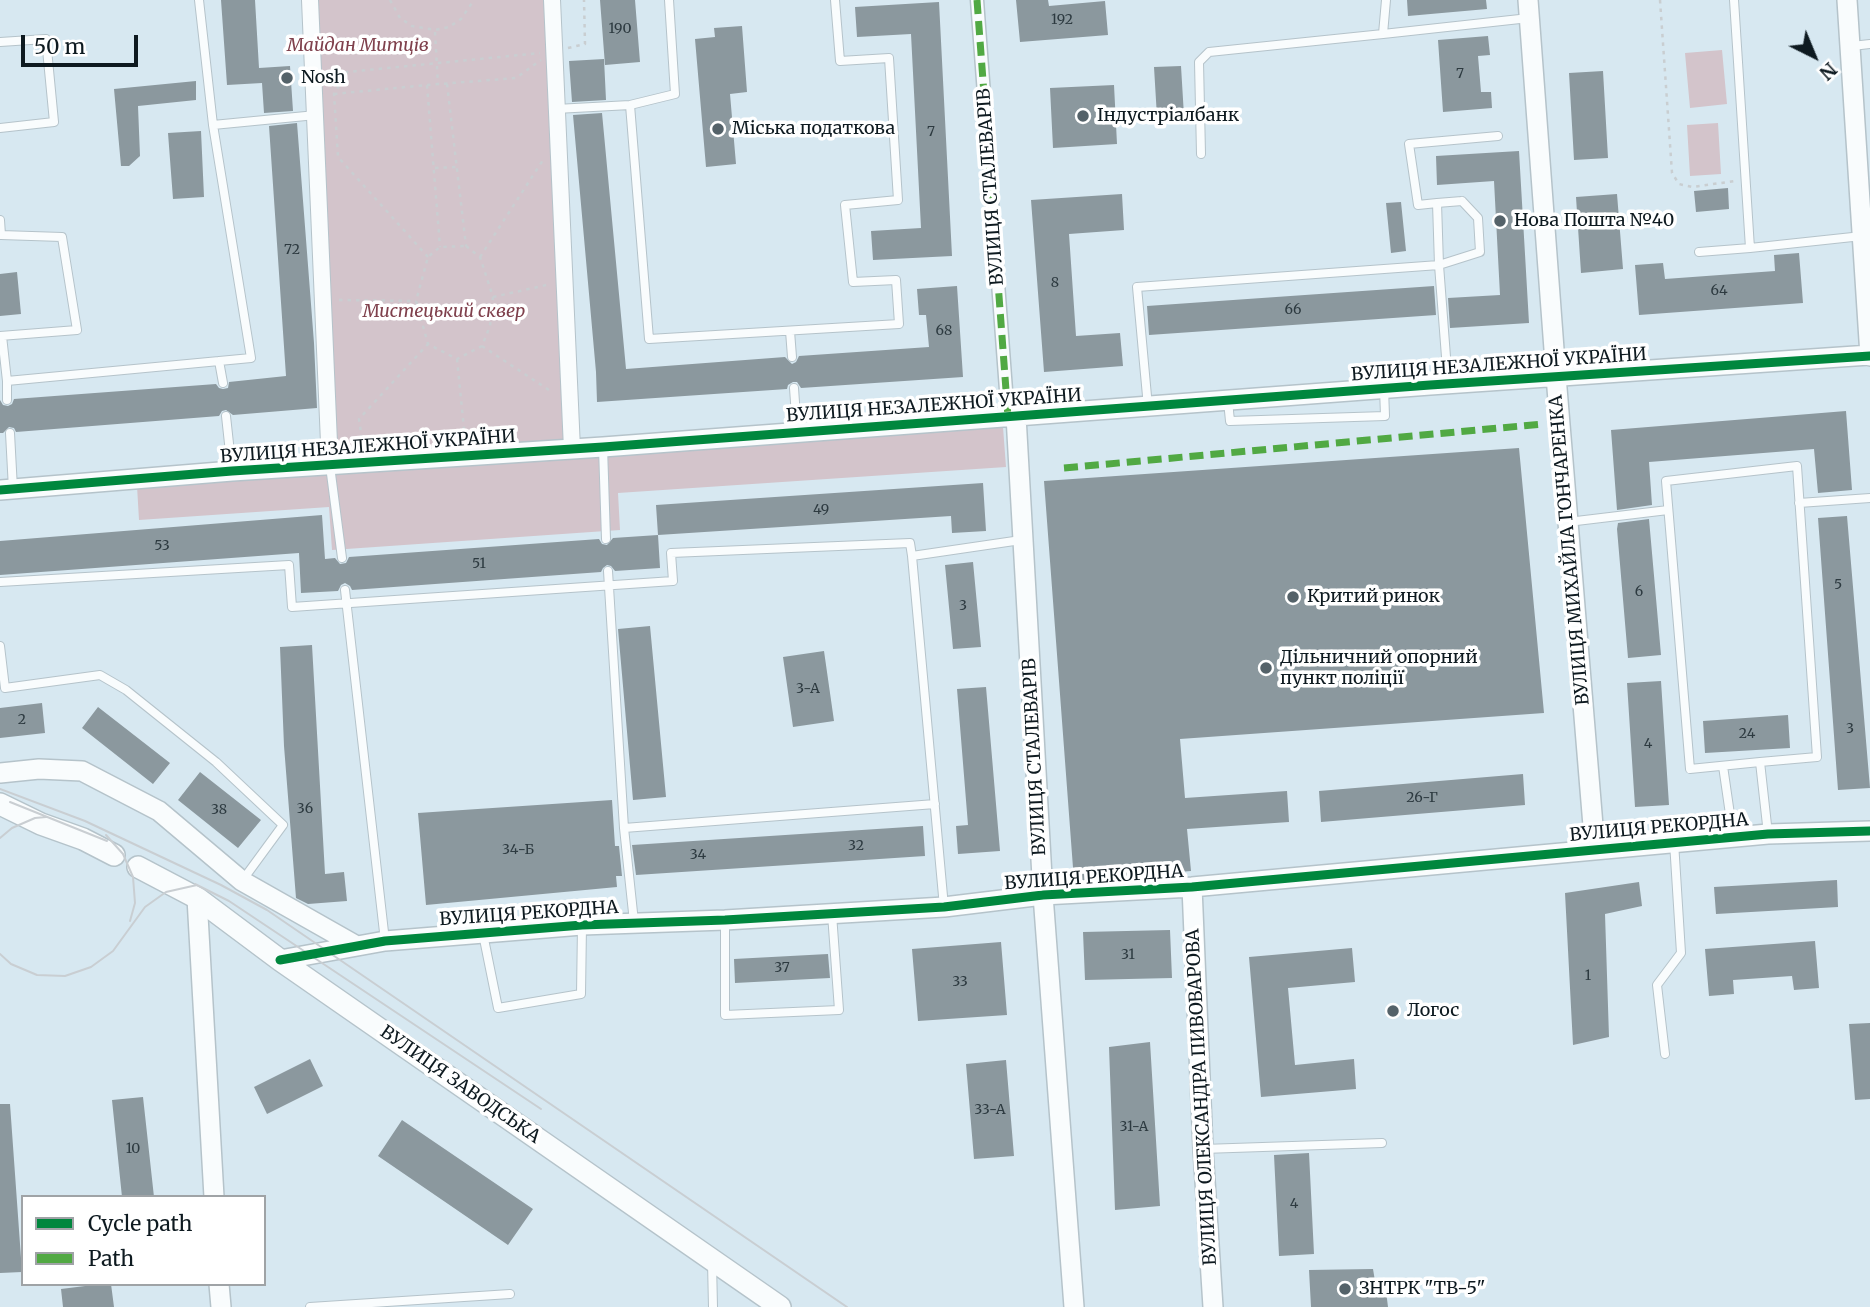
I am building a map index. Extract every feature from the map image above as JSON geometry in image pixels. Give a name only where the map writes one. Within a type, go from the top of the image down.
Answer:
[{"type":"main road","points":[[0,804],[114,855]]},
{"type":"main road","name":"ВУЛИЦЯ ЗАВОДСЬКА","points":[[138,867],[197,898],[280,960],[780,1307]]},
{"type":"street","points":[[310,0],[330,466]]},
{"type":"street","points":[[551,0],[572,449]]},
{"type":"street","name":"ВУЛИЦЯ СТАЛЕВАРІВ","points":[[977,0],[1023,540],[1043,895],[1074,1307]]},
{"type":"street","points":[[1847,0],[1870,356]]},
{"type":"street","name":"ВУЛИЦЯ МИХАЙЛА ГОНЧАРЕНКА","points":[[1529,9],[1567,522],[1595,849]]},
{"type":"street","name":"ВУЛИЦЯ НЕЗАЛЕЖНОЇ УКРАЇНИ","points":[[6,490],[232,471],[603,447],[1448,383],[1870,356]]},
{"type":"street","points":[[0,773],[39,769],[82,771],[159,811],[242,881],[355,945]]},
{"type":"street","name":"ВУЛИЦЯ РЕКОРДНА","points":[[280,960],[355,945],[582,925],[725,920],[944,907],[1043,895],[1192,887],[1768,834],[1870,831]]},
{"type":"street","name":"ВУЛИЦЯ ОЛЕКСАНДРА ПИВОВАРОВА","points":[[1192,887],[1213,1307]]},
{"type":"street","points":[[197,898],[215,1195]]},
{"type":"street","points":[[219,1286],[221,1307]]},
{"type":"lane","points":[[7,381],[251,358],[213,125],[199,0]]},
{"type":"lane","points":[[556,109],[630,105],[675,94],[668,0]]},
{"type":"lane","points":[[630,105],[649,340],[899,324],[896,281],[853,282],[845,205],[898,200],[889,58],[841,61],[835,0]]},
{"type":"lane","points":[[1383,34],[1386,0]]},
{"type":"lane","points":[[1734,0],[1750,248]]},
{"type":"lane","points":[[1201,154],[1199,62],[1209,52],[1383,34],[1529,9]]},
{"type":"lane","points":[[0,42],[46,39],[54,122],[0,128]]},
{"type":"lane","points":[[1850,46],[1870,44]]},
{"type":"lane","points":[[213,125],[316,115]]},
{"type":"lane","points":[[1148,407],[1137,286],[1439,265],[1480,252],[1478,218],[1462,201],[1418,205],[1409,144],[1498,136]]},
{"type":"lane","points":[[1437,203],[1448,383]]},
{"type":"lane","points":[[0,220],[1,235],[62,237],[77,330],[1,336],[7,400]]},
{"type":"lane","points":[[1699,252],[1862,236]]},
{"type":"lane","points":[[790,331],[792,357]]},
{"type":"lane","points":[[219,361],[223,383]]},
{"type":"lane","points":[[794,388],[797,432]]},
{"type":"lane","points":[[1228,401],[1230,421],[1385,416],[1384,388]]},
{"type":"lane","points":[[226,416],[232,471]]},
{"type":"lane","points":[[6,490],[10,433]]},
{"type":"lane","points":[[603,447],[606,539]]},
{"type":"lane","points":[[330,466],[342,558]]},
{"type":"lane","points":[[1797,466],[1817,757],[1690,769],[1668,510],[1666,481],[1797,466]]},
{"type":"lane","points":[[1800,503],[1870,498]]},
{"type":"lane","points":[[1567,522],[1668,510]]},
{"type":"lane","points":[[912,556],[1023,540]]},
{"type":"lane","points":[[0,582],[289,565],[292,607],[673,581],[671,553],[910,544],[944,907]]},
{"type":"lane","points":[[608,571],[624,828],[634,922]]},
{"type":"lane","points":[[345,590],[385,942]]},
{"type":"lane","points":[[0,646],[5,688],[100,675],[126,690],[216,762],[283,824],[242,881]]},
{"type":"lane","points":[[1760,762],[1768,834]]},
{"type":"lane","points":[[1723,766],[1733,838]]},
{"type":"lane","points":[[624,828],[935,804]]},
{"type":"lane","points":[[1665,1054],[1657,985],[1681,953],[1674,842]]},
{"type":"lane","points":[[725,920],[725,1015],[839,1010],[832,913]]},
{"type":"lane","points":[[483,934],[498,1008],[581,994],[582,925]]},
{"type":"lane","points":[[1203,1149],[1382,1143]]},
{"type":"lane","points":[[712,1259],[713,1307]]},
{"type":"lane","points":[[310,1307],[510,1294]]},
{"type":"path","points":[[390,0],[400,18],[412,26],[435,30],[449,27],[461,19],[474,0]]},
{"type":"path","points":[[428,257],[338,157],[334,94],[347,72],[554,51],[585,44],[584,0]]},
{"type":"path","points":[[1660,0],[1672,173],[1679,184],[1692,187],[1745,180]]},
{"type":"path","points":[[435,30],[438,85]]},
{"type":"path","points":[[334,94],[516,78],[554,51]]},
{"type":"path","points":[[447,84],[466,246]]},
{"type":"path","points":[[427,85],[440,247]]},
{"type":"path","points":[[480,257],[558,137]]},
{"type":"path","points":[[435,168],[456,167]]},
{"type":"path","points":[[466,246],[480,257],[493,297],[490,327],[482,346],[457,359],[428,344],[416,301],[428,257],[440,247],[466,246]]},
{"type":"path","points":[[493,297],[564,281]]},
{"type":"path","points":[[323,300],[416,301]]},
{"type":"path","points":[[365,463],[359,419],[428,344]]},
{"type":"path","points":[[482,346],[570,403]]},
{"type":"path","points":[[457,359],[467,456]]},
{"type":"green space","name":"Мистецький сквер","points":[[310,0],[551,0],[572,449],[330,466]]},
{"type":"green space","points":[[1722,50],[1727,104],[1690,108],[1685,53]]},
{"type":"green space","points":[[1718,123],[1721,174],[1690,176],[1687,125]]},
{"type":"green space","points":[[1003,427],[1006,467],[618,493],[620,530],[332,550],[329,507],[139,520],[137,486]]},
{"type":"building","points":[[221,0],[255,0],[259,68],[290,66],[293,111],[264,113],[262,83],[227,85]]},
{"type":"building","points":[[600,0],[635,0],[640,62],[605,65]]},
{"type":"building","points":[[1016,0],[1048,0],[1049,6],[1105,1],[1108,35],[1020,42]]},
{"type":"building","points":[[1407,0],[1486,0],[1487,9],[1408,16]]},
{"type":"building","points":[[939,2],[952,256],[873,260],[871,231],[921,228],[911,34],[857,37],[855,7]]},
{"type":"building","name":"Міська податкова","points":[[742,26],[747,92],[730,94],[736,164],[706,167],[695,39],[715,37],[714,28]]},
{"type":"building","points":[[1488,36],[1490,55],[1478,56],[1481,92],[1491,92],[1492,108],[1443,112],[1438,40]]},
{"type":"building","points":[[604,59],[606,100],[572,102],[569,61]]},
{"type":"building","points":[[1181,66],[1184,116],[1157,117],[1154,67]]},
{"type":"building","points":[[1603,71],[1608,158],[1574,160],[1569,73]]},
{"type":"building","points":[[196,81],[196,100],[138,106],[140,156],[129,166],[121,166],[114,89]]},
{"type":"building","name":"Індустріалбанк","points":[[1114,85],[1117,144],[1053,148],[1050,88]]},
{"type":"building","points":[[602,113],[626,369],[785,357],[792,364],[799,356],[929,347],[926,315],[919,315],[917,289],[957,286],[963,377],[801,388],[797,382],[793,382],[787,389],[597,402],[573,115]]},
{"type":"building","points":[[297,123],[317,408],[233,415],[226,410],[219,416],[16,432],[9,427],[0,433],[0,400],[3,405],[8,406],[14,399],[216,384],[223,389],[228,388],[229,382],[286,376],[269,126]]},
{"type":"building","points":[[201,131],[204,197],[173,199],[168,133]]},
{"type":"building","points":[[1519,151],[1529,323],[1450,328],[1448,298],[1500,295],[1494,181],[1437,185],[1436,156]]},
{"type":"building","points":[[1728,188],[1729,209],[1696,212],[1694,191]]},
{"type":"building","points":[[1122,194],[1124,230],[1069,234],[1076,336],[1120,333],[1123,366],[1044,372],[1031,200]]},
{"type":"building","points":[[1617,194],[1623,269],[1581,273],[1576,197]]},
{"type":"building","points":[[1401,202],[1406,251],[1391,253],[1386,203]]},
{"type":"building","points":[[1799,253],[1803,303],[1639,315],[1635,265],[1663,263],[1665,279],[1775,271],[1774,255]]},
{"type":"building","points":[[17,272],[21,314],[0,316],[0,274]]},
{"type":"building","points":[[1434,286],[1436,315],[1149,335],[1147,306]]},
{"type":"building","points":[[1846,411],[1852,490],[1818,493],[1814,449],[1649,462],[1652,505],[1617,510],[1611,430]]},
{"type":"building","name":"Критий ринок","points":[[1519,448],[1544,713],[1180,739],[1185,798],[1287,791],[1289,822],[1187,829],[1191,871],[1074,881],[1044,481]]},
{"type":"building","points":[[983,483],[986,531],[952,533],[951,516],[658,535],[656,505]]},
{"type":"building","points":[[322,515],[325,559],[335,558],[340,564],[346,563],[349,557],[599,539],[602,544],[607,545],[613,538],[658,535],[660,568],[615,571],[607,565],[601,572],[352,590],[345,583],[338,591],[301,593],[299,553],[0,575],[0,541]]},
{"type":"building","points":[[1847,516],[1870,788],[1838,790],[1818,518]]},
{"type":"building","points":[[1649,519],[1661,655],[1628,658],[1617,529],[1618,523]]},
{"type":"building","points":[[973,562],[981,647],[953,649],[945,565]]},
{"type":"building","points":[[650,626],[666,797],[633,800],[618,629]]},
{"type":"building","points":[[312,645],[325,874],[344,872],[347,901],[308,904],[296,898],[284,746],[280,647]]},
{"type":"building","points":[[824,651],[834,721],[793,727],[783,657]]},
{"type":"building","points":[[1661,681],[1669,805],[1635,807],[1627,683]]},
{"type":"building","points":[[986,687],[1000,851],[958,854],[956,826],[968,825],[957,689]]},
{"type":"building","points":[[42,703],[45,733],[0,738],[0,708]]},
{"type":"building","points":[[98,707],[170,763],[153,784],[82,728]]},
{"type":"building","points":[[1788,715],[1790,748],[1705,753],[1703,721]]},
{"type":"building","points":[[200,772],[261,820],[238,848],[178,800]]},
{"type":"building","points":[[1523,774],[1525,805],[1321,822],[1319,791]]},
{"type":"building","points":[[612,800],[615,846],[619,846],[622,876],[616,876],[617,887],[426,905],[418,813]]},
{"type":"building","points":[[923,826],[925,856],[636,875],[632,845]]},
{"type":"building","points":[[1837,880],[1838,907],[1716,914],[1714,887]]},
{"type":"building","points":[[1639,882],[1642,906],[1605,914],[1609,1037],[1573,1045],[1565,893]]},
{"type":"building","points":[[1170,930],[1172,978],[1085,980],[1083,932]]},
{"type":"building","points":[[1815,941],[1819,988],[1794,990],[1792,976],[1733,980],[1734,994],[1709,996],[1705,949]]},
{"type":"building","points":[[1001,942],[1007,1015],[918,1021],[912,949]]},
{"type":"building","points":[[1352,948],[1355,982],[1288,988],[1295,1065],[1354,1059],[1356,1089],[1261,1097],[1249,957]]},
{"type":"building","points":[[828,954],[830,978],[735,983],[734,959]]},
{"type":"building","points":[[1870,1023],[1870,1099],[1855,1100],[1849,1024]]},
{"type":"building","points":[[1150,1042],[1160,1206],[1115,1210],[1109,1047]]},
{"type":"building","points":[[310,1059],[323,1086],[267,1114],[254,1087]]},
{"type":"building","points":[[1006,1060],[1014,1156],[974,1159],[966,1064]]},
{"type":"building","points":[[143,1097],[154,1195],[122,1195],[112,1100]]},
{"type":"building","points":[[0,1104],[10,1104],[21,1272],[0,1273]]},
{"type":"building","points":[[402,1120],[533,1209],[508,1245],[378,1156]]},
{"type":"building","points":[[1309,1153],[1314,1254],[1279,1256],[1274,1155]]},
{"type":"building","name":"ЗНТРК \"ТВ-5\"","points":[[1373,1269],[1376,1287],[1386,1291],[1388,1307],[1311,1307],[1309,1270]]},
{"type":"building","points":[[111,1286],[114,1307],[63,1307],[61,1289]]},
{"type":"tram line","points":[[0,789],[85,821],[221,885],[267,910],[847,1307]]},
{"type":"tram line","points":[[10,802],[107,841]]},
{"type":"tram line","points":[[0,838],[12,828],[35,818],[46,817]]},
{"type":"tram line","points":[[106,835],[123,854],[133,877],[135,903],[130,921]]},
{"type":"tram line","points":[[195,884],[229,901],[541,1109]]},
{"type":"tram line","points":[[0,954],[11,964],[37,975],[65,976],[91,967],[113,951],[145,907],[166,892],[197,885]]},
{"type":"marked path","points":[[977,0],[1008,417]]},
{"type":"marked path","points":[[1064,468],[1543,424]]},
{"type":"cycle path","points":[[0,490],[1430,385],[1870,356]]},
{"type":"cycle path","points":[[280,960],[385,941],[582,925],[725,920],[944,907],[1043,895],[1192,887],[1768,834],[1870,831]]},
{"type":"place","name":"Nosh","points":[[287,78]]},
{"type":"place","name":"Індустріалбанк","points":[[1083,116]]},
{"type":"place","name":"Міська податкова","points":[[718,129]]},
{"type":"place","name":"Нова Пошта №40","points":[[1500,221]]},
{"type":"place","name":"Критий ринок","points":[[1293,597]]},
{"type":"place","name":"Дільничний опорний пункт поліції","points":[[1266,668]]},
{"type":"place","name":"Логос","points":[[1393,1011]]},
{"type":"place","name":"ЗНТРК \"ТВ-5\"","points":[[1345,1289]]},
{"type":"park label","name":"Майдан Митців","points":[[358,46]]}]
